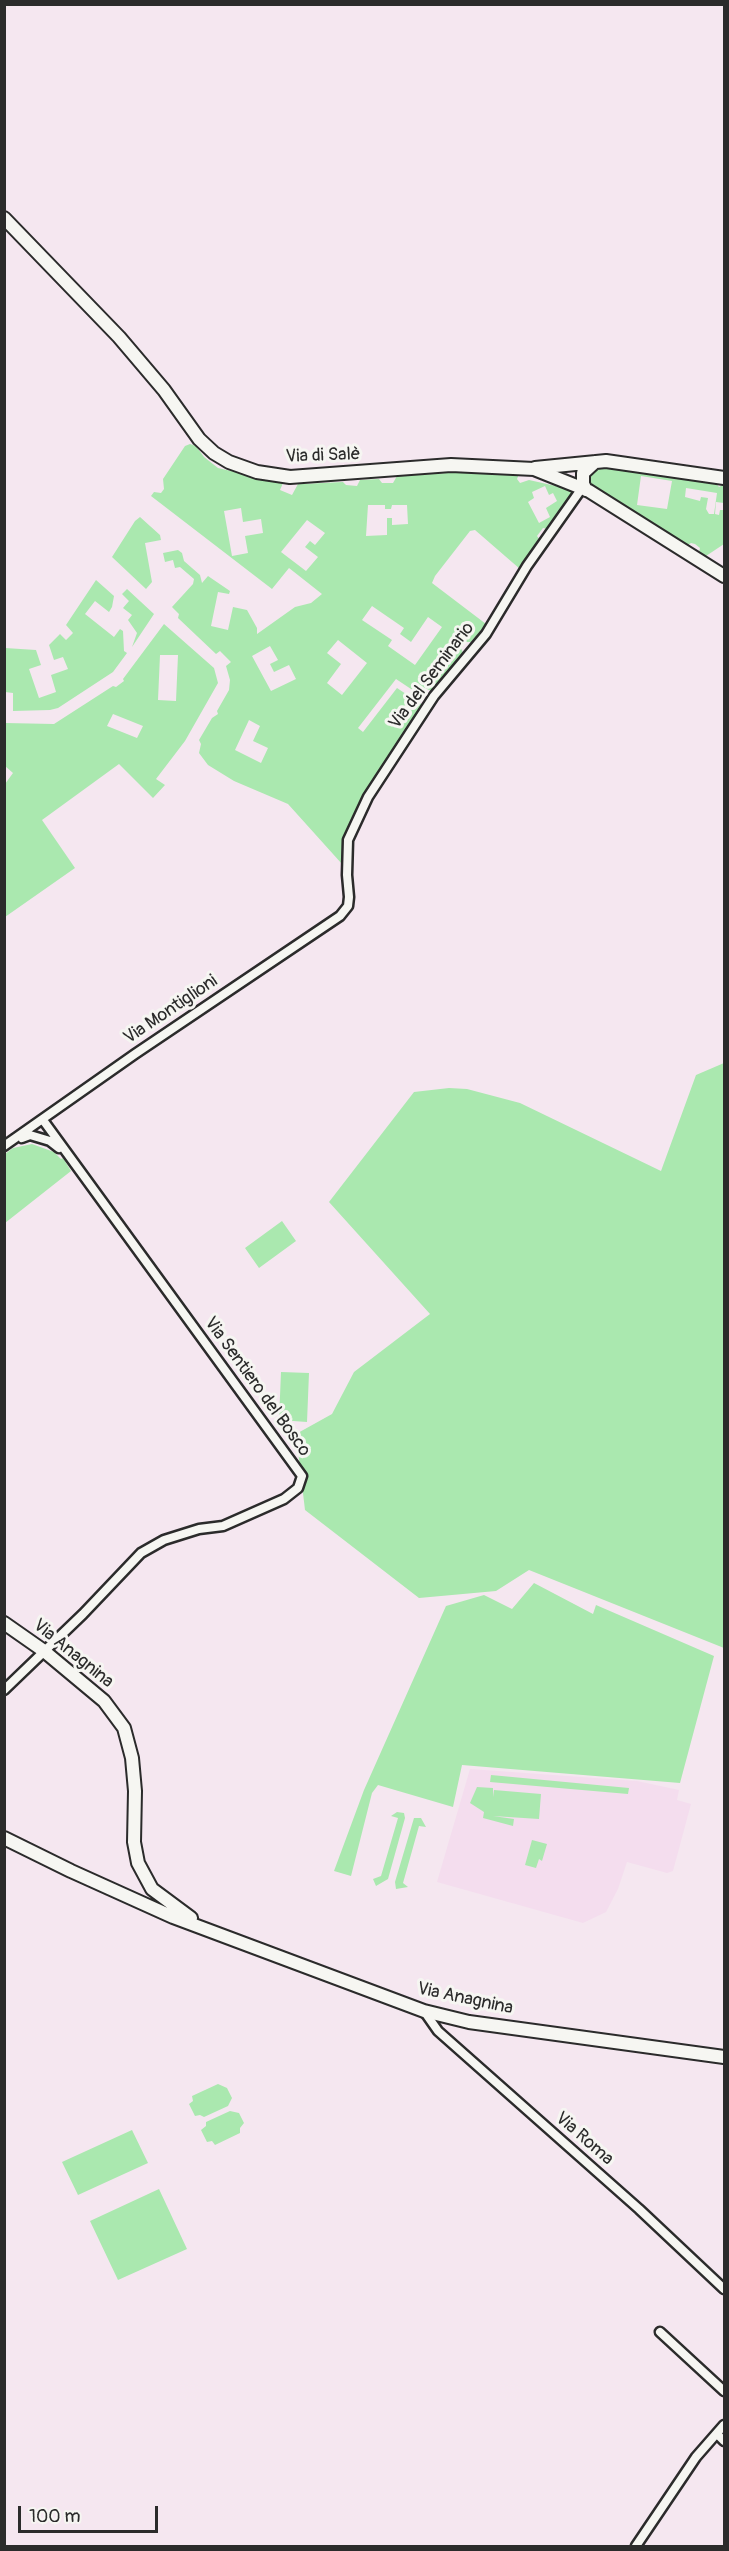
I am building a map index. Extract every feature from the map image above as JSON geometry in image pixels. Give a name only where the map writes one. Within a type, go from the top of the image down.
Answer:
[{"type":"main road","name":"Via di Salè","points":[[4,218],[119,337],[164,390],[199,439],[214,453],[235,465],[263,474],[290,477],[451,465],[534,468],[584,489],[724,576]]},
{"type":"main road","points":[[584,489],[583,473],[595,462]]},
{"type":"main road","points":[[534,468],[595,462],[634,464],[724,478]]},
{"type":"main road","name":"Via Anagnina","points":[[4,1623],[44,1651],[104,1701],[124,1728],[133,1767],[138,1863],[152,1889],[165,1901],[210,1930]]},
{"type":"main road","name":"Via Anagnina","points":[[4,1838],[126,1897],[424,2012],[469,2022],[724,2057]]},
{"type":"main road","points":[[126,1897],[143,1897],[152,1889]]},
{"type":"street","name":"Via del Seminario","points":[[349,897],[348,840],[368,797],[434,696],[486,634],[527,566],[584,489]]},
{"type":"street","name":"Via Montiglioni","points":[[4,1146],[135,1054],[322,929],[340,916],[348,906],[349,897]]},
{"type":"street","name":"Via Sentiero del Bosco","points":[[4,1690],[83,1614],[141,1553],[164,1540],[200,1529],[223,1526],[284,1499],[298,1488],[302,1476],[43,1120]]},
{"type":"street","name":"Via Sentiero del Bosco","points":[[14,1140],[30,1136],[50,1141],[69,1156]]},
{"type":"street","name":"Via Roma","points":[[424,2012],[438,2031],[724,2289]]},
{"type":"street","points":[[660,2331],[724,2391]]},
{"type":"street","points":[[636,2547],[696,2457],[724,2426]]},
{"type":"street","points":[[717,2434],[724,2441]]},
{"type":"shaded area","points":[[470,1769],[637,1781],[679,1790],[677,1800],[691,1804],[673,1871],[667,1873],[627,1862],[618,1889],[606,1912],[583,1923],[437,1882]]},
{"type":"green space","points":[[190,444],[196,446],[204,457],[218,468],[283,483],[280,490],[292,495],[298,484],[343,482],[346,485],[357,486],[360,480],[379,479],[382,483],[393,483],[397,476],[464,472],[519,474],[517,479],[520,483],[529,480],[574,490],[548,529],[543,528],[537,536],[540,540],[520,569],[475,530],[470,531],[435,576],[432,583],[486,624],[471,642],[466,642],[461,648],[463,653],[433,692],[425,688],[420,695],[396,679],[358,728],[363,732],[397,688],[421,704],[422,709],[359,804],[344,839],[342,864],[288,804],[234,781],[208,765],[199,753],[201,744],[199,740],[212,718],[218,714],[217,711],[229,690],[230,680],[226,666],[231,662],[220,651],[216,654],[178,618],[179,614],[172,607],[193,584],[194,579],[180,567],[175,568],[173,560],[165,562],[163,553],[178,550],[182,553],[184,561],[200,575],[202,583],[208,576],[230,591],[229,594],[218,592],[211,626],[228,630],[233,607],[247,610],[257,628],[257,634],[295,607],[311,603],[322,594],[289,568],[272,589],[151,496],[154,492],[161,493],[164,489],[163,479],[185,446]],"holes":[[[545,486],[549,495],[553,493],[557,501],[546,508],[550,517],[539,523],[528,502],[534,498],[532,492]],[[368,505],[385,505],[385,509],[391,509],[392,505],[407,505],[408,524],[392,525],[392,518],[387,518],[387,535],[366,536]],[[241,508],[243,522],[261,519],[263,533],[245,536],[248,553],[232,556],[224,511]],[[307,520],[325,533],[315,545],[310,541],[305,547],[318,557],[306,571],[281,552]],[[372,606],[404,628],[400,634],[411,642],[428,617],[442,627],[415,665],[388,646],[392,640],[362,620]],[[338,640],[367,663],[342,695],[327,683],[341,664],[327,653]],[[270,646],[278,660],[270,664],[274,672],[289,665],[296,679],[271,691],[252,656]],[[249,720],[260,726],[253,741],[268,748],[261,763],[235,750]]]},
{"type":"green space","points":[[604,466],[715,482],[719,487],[724,484],[724,503],[716,502],[715,514],[719,515],[720,510],[724,510],[724,544],[706,556],[699,552],[700,548],[695,544],[688,545],[594,488],[588,481],[594,470]],"holes":[[[641,476],[672,481],[667,509],[637,505]],[[686,488],[717,493],[714,514],[709,514],[706,509],[708,498],[701,497],[700,501],[685,497]]]},
{"type":"green space","points":[[140,517],[160,535],[161,540],[145,543],[152,582],[146,589],[112,557],[135,521]]},
{"type":"green space","points":[[96,580],[114,596],[112,607],[109,612],[95,601],[85,614],[114,637],[120,629],[123,631],[124,651],[127,653],[113,672],[58,708],[13,711],[13,693],[5,692],[5,648],[36,650],[41,665],[29,669],[39,698],[56,692],[51,675],[68,669],[63,657],[54,660],[49,645],[60,634],[66,640],[73,633],[66,625]]},
{"type":"green space","points":[[127,589],[154,614],[132,647],[137,633],[128,620],[132,615],[123,608],[129,601],[122,594]]},
{"type":"green space","points":[[164,624],[214,668],[218,683],[185,741],[156,779],[165,785],[153,798],[119,764],[42,820],[75,868],[5,917],[5,784],[13,773],[5,766],[5,723],[54,724],[113,686],[116,687],[124,681],[123,679]],"holes":[[[160,655],[178,655],[176,701],[158,700]],[[113,714],[143,726],[137,738],[107,726]]]},
{"type":"green space","points":[[724,1063],[724,1648],[529,1570],[496,1591],[419,1598],[305,1510],[296,1434],[332,1414],[354,1372],[430,1314],[329,1202],[414,1092],[449,1088],[467,1089],[520,1103],[661,1171],[696,1075]]},
{"type":"green space","points":[[32,1144],[63,1158],[71,1171],[5,1223],[5,1154],[13,1148]]},
{"type":"green space","points":[[282,1221],[296,1241],[259,1268],[245,1248]]},
{"type":"green space","points":[[281,1372],[309,1373],[307,1422],[279,1420]]},
{"type":"green space","points":[[534,1583],[593,1614],[596,1605],[714,1656],[680,1783],[462,1765],[453,1807],[378,1785],[372,1793],[351,1876],[334,1871],[364,1790],[446,1606],[484,1595],[512,1609]]},
{"type":"green space","points":[[491,1775],[629,1788],[628,1794],[490,1782]]},
{"type":"green space","points":[[477,1787],[493,1788],[493,1797],[494,1790],[541,1794],[539,1819],[493,1816],[514,1819],[513,1826],[483,1818],[484,1812],[470,1803]]},
{"type":"green space","points":[[397,1812],[404,1813],[405,1818],[388,1879],[376,1886],[373,1879],[381,1876],[398,1818],[391,1816]]},
{"type":"green space","points":[[414,1818],[421,1818],[426,1827],[419,1826],[403,1883],[408,1887],[396,1889],[395,1882]]},
{"type":"green space","points":[[532,1840],[547,1844],[542,1861],[539,1859],[536,1868],[525,1865]]},
{"type":"green space","points":[[218,2084],[227,2088],[232,2098],[228,2106],[204,2117],[195,2116],[189,2104],[193,2101],[192,2096]]},
{"type":"green space","points":[[230,2111],[239,2113],[244,2123],[240,2128],[240,2133],[215,2145],[212,2141],[207,2142],[201,2130],[206,2126],[206,2122]]},
{"type":"green space","points":[[132,2130],[148,2163],[78,2195],[62,2162]]},
{"type":"green space","points":[[159,2189],[187,2249],[118,2280],[90,2221]]}]
